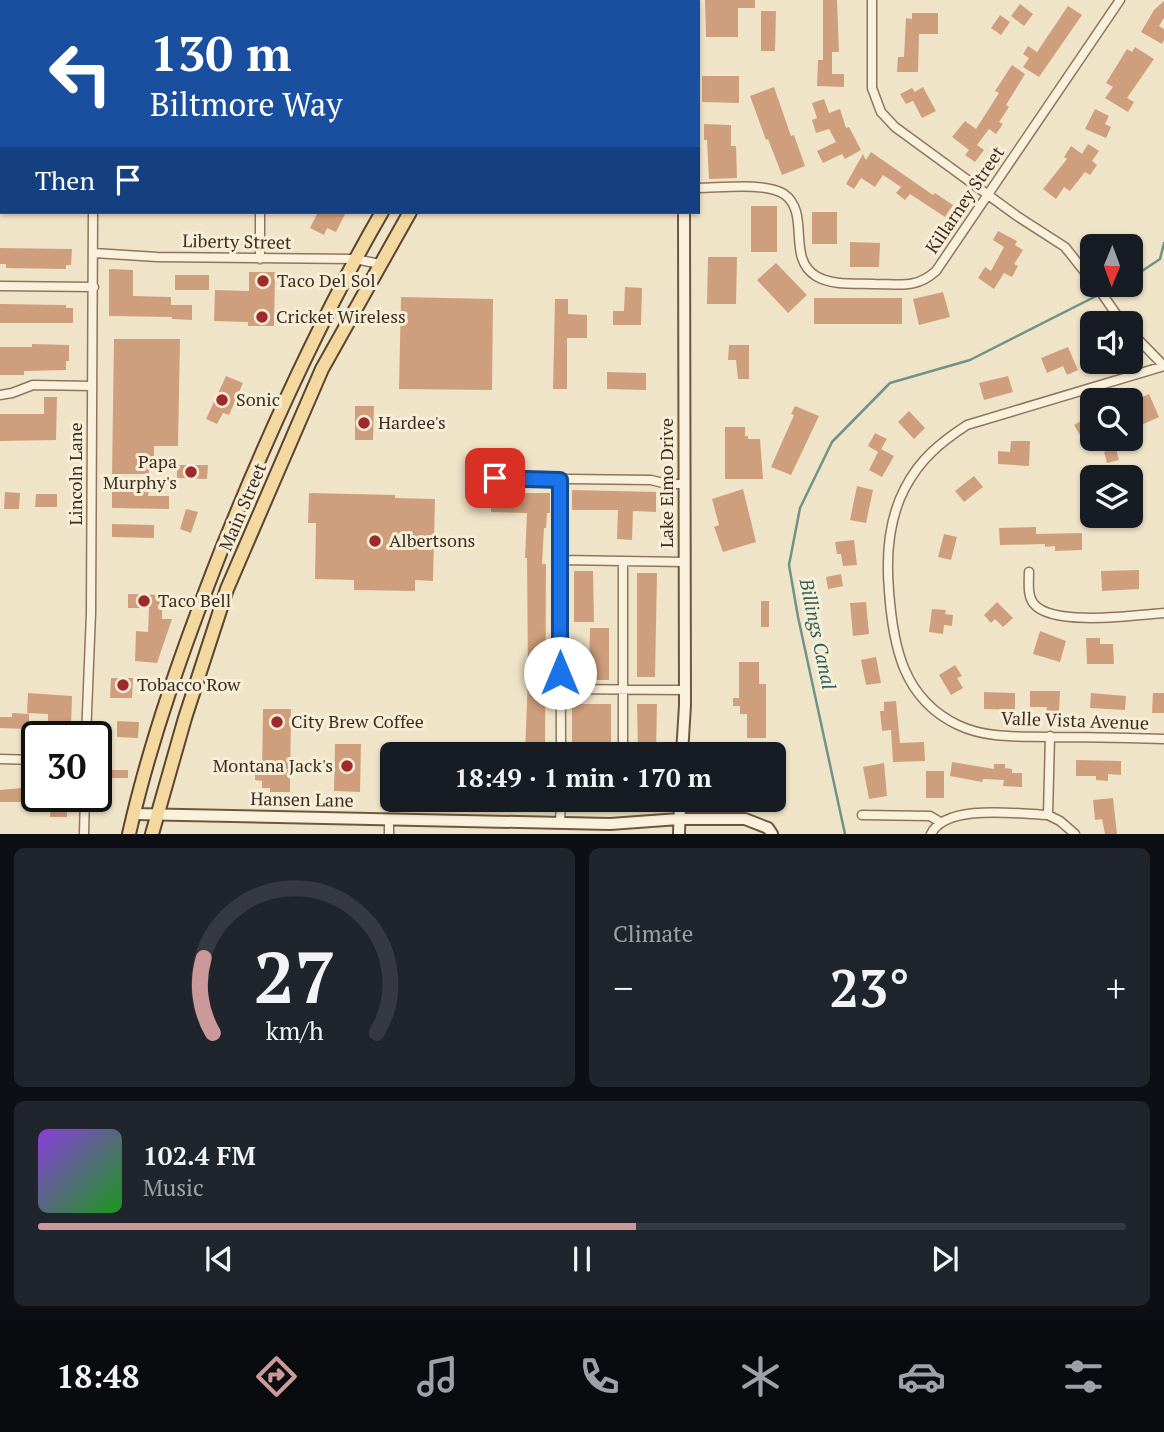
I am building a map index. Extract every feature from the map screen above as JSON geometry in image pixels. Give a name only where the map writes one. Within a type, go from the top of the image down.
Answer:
[{"type":"main road","name":"Main Street","points":[[129,834],[186,643],[249,481],[303,359],[381,214]]},
{"type":"main road","name":"Main Street","points":[[152,834],[156,814],[228,589],[322,369],[409,214]]},
{"type":"main road","name":"Lake Elmo Drive","points":[[683,742],[685,690],[684,214]]},
{"type":"main road","points":[[679,812],[679,834]]},
{"type":"main road","name":"Hansen Lane","points":[[134,814],[610,824],[745,819],[768,828],[772,834]]},
{"type":"street","points":[[872,0],[872,88],[881,112],[895,127],[1017,216],[1065,247],[1080,265]]},
{"type":"street","name":"Killarney Street","points":[[700,188],[752,187],[784,194],[793,204],[797,216],[799,248],[804,262],[816,276],[838,283],[908,284],[924,281],[936,271],[1120,0]]},
{"type":"street","name":"Lincoln Lane","points":[[87,721],[91,615],[93,214]]},
{"type":"street","points":[[260,214],[260,259]]},
{"type":"street","name":"Liberty Street","points":[[93,253],[260,259],[355,259],[380,264]]},
{"type":"street","points":[[0,286],[94,287]]},
{"type":"street","points":[[1143,344],[1164,366]]},
{"type":"street","name":"Valle Vista Avenue","points":[[1164,366],[968,425],[931,450],[916,468],[895,510],[890,533],[888,573],[896,650],[907,675],[922,697],[940,715],[960,726],[1005,736],[1164,739]]},
{"type":"street","points":[[0,395],[33,384],[92,386]]},
{"type":"street","points":[[495,478],[651,480],[667,484],[685,484]]},
{"type":"street","points":[[560,480],[561,742]]},
{"type":"street","points":[[561,560],[685,562]]},
{"type":"street","points":[[623,561],[623,742]]},
{"type":"street","points":[[1029,572],[1030,596],[1035,605],[1043,610],[1089,619],[1164,612]]},
{"type":"street","points":[[560,689],[685,690]]},
{"type":"street","points":[[1048,815],[1050,736]]},
{"type":"street","points":[[0,759],[21,760]]},
{"type":"street","points":[[84,834],[85,812]]},
{"type":"street","points":[[560,812],[560,823]]},
{"type":"street","points":[[932,834],[940,822],[963,814],[1048,815],[1075,834]]},
{"type":"street","points":[[862,815],[930,816],[940,822]]},
{"type":"street","points":[[389,819],[389,834]]},
{"type":"building","points":[[705,0],[755,0],[755,8],[738,8],[738,37],[706,37]]},
{"type":"building","points":[[823,0],[837,0],[839,52],[832,52],[832,74],[844,74],[844,87],[817,86],[818,60],[823,60]]},
{"type":"building","points":[[1164,1],[1164,18],[1159,26],[1164,29],[1162,44],[1141,32],[1154,10]]},
{"type":"building","points":[[1020,4],[1033,14],[1024,26],[1011,16]]},
{"type":"building","points":[[1068,6],[1082,15],[1039,77],[1023,67],[1029,58],[1023,54],[1028,46],[1037,52]]},
{"type":"building","points":[[761,11],[776,11],[775,51],[761,51]]},
{"type":"building","points":[[912,13],[938,13],[938,34],[919,34],[918,72],[897,72],[898,57],[904,57],[906,18],[912,19]]},
{"type":"building","points":[[1000,15],[1010,22],[1001,35],[991,28]]},
{"type":"building","points":[[1135,47],[1154,59],[1127,98],[1134,102],[1128,112],[1105,98],[1113,87],[1106,83],[1127,49],[1132,52]]},
{"type":"building","points":[[1012,65],[1025,74],[1006,105],[1009,107],[999,122],[1003,124],[996,134],[989,129],[977,145],[984,150],[975,162],[965,155],[969,150],[952,137],[965,121],[976,129],[999,93],[995,91]]},
{"type":"building","points":[[702,76],[739,76],[739,103],[702,102]]},
{"type":"building","points":[[774,87],[805,166],[782,175],[750,96]]},
{"type":"building","points":[[923,87],[936,111],[922,118],[913,101],[906,104],[900,94],[912,88],[915,92]]},
{"type":"building","points":[[824,99],[829,113],[840,109],[846,128],[849,127],[861,150],[845,159],[842,154],[823,163],[817,151],[836,142],[829,129],[816,133],[812,120],[817,118],[812,103]]},
{"type":"building","points":[[1095,109],[1109,116],[1105,124],[1111,127],[1106,138],[1085,129]]},
{"type":"building","points":[[704,124],[731,125],[731,146],[736,146],[737,178],[709,179]]},
{"type":"building","points":[[1088,144],[1099,151],[1092,161],[1097,165],[1090,175],[1085,172],[1070,191],[1064,187],[1056,199],[1043,189],[1067,159],[1064,157],[1071,146],[1082,154]]},
{"type":"building","points":[[871,152],[933,195],[935,193],[953,205],[945,217],[910,194],[905,200],[896,193],[901,187],[883,175],[875,187],[861,178],[854,189],[846,184],[863,154],[866,160]]},
{"type":"building","points":[[751,206],[777,206],[777,252],[751,252]]},
{"type":"building","points":[[812,212],[837,212],[837,244],[812,244]]},
{"type":"building","points":[[317,214],[345,214],[336,232],[327,228],[324,235],[310,228]]},
{"type":"building","points":[[998,231],[1017,241],[1015,245],[1023,250],[1014,264],[1018,266],[1012,277],[1004,273],[994,289],[978,278],[985,267],[991,271],[1004,247],[993,240]]},
{"type":"building","points":[[850,242],[880,243],[879,267],[850,267]]},
{"type":"building","points":[[0,248],[72,249],[71,265],[66,265],[66,269],[6,268],[6,264],[0,264]]},
{"type":"building","points":[[708,257],[737,257],[736,304],[707,304]]},
{"type":"building","points":[[776,263],[807,295],[788,313],[757,280]]},
{"type":"building","points":[[109,269],[133,270],[133,296],[171,297],[171,305],[192,305],[192,320],[109,316]]},
{"type":"building","points":[[249,272],[275,272],[274,326],[248,326],[248,322],[214,321],[215,290],[249,291]]},
{"type":"building","points":[[175,275],[209,275],[209,290],[175,290]]},
{"type":"building","points":[[625,287],[642,288],[641,325],[613,325],[613,311],[624,311]]},
{"type":"building","points":[[943,292],[950,317],[919,325],[913,299]]},
{"type":"building","points":[[401,297],[493,299],[492,390],[399,389]]},
{"type":"building","points":[[814,298],[902,298],[902,324],[814,324]]},
{"type":"building","points":[[555,299],[568,299],[568,314],[587,315],[587,338],[567,338],[567,389],[553,389]]},
{"type":"building","points":[[0,304],[66,305],[66,308],[73,308],[73,323],[0,323]]},
{"type":"building","points":[[114,339],[180,339],[178,446],[154,446],[154,463],[149,463],[149,474],[112,474]]},
{"type":"building","points":[[32,344],[69,345],[66,370],[24,371],[24,375],[0,375],[0,347],[32,347]]},
{"type":"building","points":[[729,345],[749,345],[749,379],[738,379],[736,360],[728,360]]},
{"type":"building","points":[[1068,347],[1078,370],[1067,375],[1063,366],[1047,373],[1041,358]]},
{"type":"building","points":[[607,372],[646,373],[646,390],[607,389]]},
{"type":"building","points":[[226,376],[243,383],[229,415],[223,413],[217,424],[206,419]]},
{"type":"building","points":[[1008,376],[1013,392],[984,400],[979,383]]},
{"type":"building","points":[[1149,394],[1159,417],[1143,424],[1143,397]]},
{"type":"building","points":[[44,397],[57,397],[56,440],[0,441],[0,414],[44,414]]},
{"type":"building","points":[[355,406],[374,406],[373,440],[355,440]]},
{"type":"building","points":[[795,406],[819,416],[791,475],[771,467],[794,415],[791,414]]},
{"type":"building","points":[[909,411],[925,428],[914,439],[898,422]]},
{"type":"building","points":[[1080,422],[1080,435],[1074,425]]},
{"type":"building","points":[[725,427],[745,427],[745,436],[748,436],[748,439],[760,439],[763,479],[725,479]]},
{"type":"building","points":[[875,433],[887,439],[881,449],[894,456],[882,477],[869,470],[878,452],[868,446]]},
{"type":"building","points":[[1011,441],[1030,441],[1029,466],[998,464],[998,451],[1010,452]]},
{"type":"building","points":[[1117,451],[1119,460],[1107,463],[1104,452]]},
{"type":"building","points":[[177,465],[208,465],[207,479],[177,478]]},
{"type":"building","points":[[974,476],[983,487],[964,502],[955,491]]},
{"type":"building","points":[[857,486],[873,490],[866,523],[850,520]]},
{"type":"building","points":[[112,489],[149,490],[148,496],[169,496],[169,509],[112,508]]},
{"type":"building","points":[[743,489],[756,542],[723,552],[714,527],[719,525],[712,499]]},
{"type":"building","points":[[572,490],[656,492],[656,512],[633,511],[632,540],[617,539],[618,510],[572,510]]},
{"type":"building","points":[[5,492],[20,493],[19,509],[4,509]]},
{"type":"building","points":[[309,493],[435,499],[433,581],[415,580],[415,591],[354,590],[354,580],[315,579],[316,523],[308,523]]},
{"type":"building","points":[[491,493],[550,493],[550,513],[547,513],[544,528],[542,564],[546,564],[545,742],[525,742],[527,513],[491,512]]},
{"type":"building","points":[[36,494],[57,494],[57,507],[35,507]]},
{"type":"building","points":[[186,509],[198,512],[191,533],[180,529]]},
{"type":"building","points":[[112,524],[154,525],[154,538],[112,537]]},
{"type":"building","points":[[1036,527],[1036,534],[1082,533],[1082,550],[1055,551],[1055,546],[1045,547],[1045,544],[1000,545],[999,528]]},
{"type":"building","points":[[944,534],[957,537],[951,560],[938,557]]},
{"type":"building","points":[[854,540],[857,565],[843,566],[835,542]]},
{"type":"building","points":[[1139,570],[1139,589],[1102,591],[1101,571]]},
{"type":"building","points":[[574,571],[593,571],[594,622],[574,622]]},
{"type":"building","points":[[637,573],[657,573],[655,677],[637,677]]},
{"type":"building","points":[[841,574],[843,586],[828,589],[826,577]]},
{"type":"building","points":[[128,594],[162,595],[162,619],[172,619],[157,663],[135,661],[136,631],[148,632],[149,608],[128,608]]},
{"type":"building","points":[[761,601],[769,601],[769,627],[761,627]]},
{"type":"building","points":[[866,602],[869,634],[853,636],[850,603]]},
{"type":"building","points":[[997,602],[1013,618],[1003,627],[995,619],[991,623],[984,615]]},
{"type":"building","points":[[932,609],[946,610],[945,614],[953,615],[952,626],[944,625],[943,634],[929,632]]},
{"type":"building","points":[[590,628],[609,628],[609,680],[589,680]]},
{"type":"building","points":[[1040,631],[1066,641],[1060,662],[1033,654]]},
{"type":"building","points":[[1086,638],[1100,638],[1100,644],[1113,644],[1114,664],[1087,664]]},
{"type":"building","points":[[876,657],[881,683],[866,685],[861,660]]},
{"type":"building","points":[[739,662],[759,662],[759,684],[766,684],[766,738],[747,738],[747,714],[740,714],[740,706],[733,706],[733,698],[739,698]]},
{"type":"building","points":[[955,665],[962,676],[957,678],[963,688],[951,695],[939,675]]},
{"type":"building","points":[[111,678],[133,678],[132,698],[110,698]]},
{"type":"building","points":[[1030,691],[1060,691],[1059,712],[1046,712],[1047,707],[1030,707]]},
{"type":"building","points":[[984,692],[1015,693],[1015,710],[984,709]]},
{"type":"building","points":[[28,693],[72,696],[71,721],[48,721],[48,714],[27,713]]},
{"type":"building","points":[[1091,693],[1126,696],[1125,710],[1090,708]]},
{"type":"building","points":[[1153,693],[1164,693],[1164,713],[1152,713]]},
{"type":"building","points":[[896,701],[900,743],[924,742],[925,761],[893,762],[891,730],[882,731],[880,711],[884,711],[884,702]]},
{"type":"building","points":[[572,704],[611,704],[611,742],[572,742]]},
{"type":"building","points":[[637,704],[657,704],[656,742],[638,742]]},
{"type":"building","points":[[263,709],[291,709],[290,792],[270,792],[270,788],[262,788],[262,781],[255,780],[255,772],[262,772]]},
{"type":"building","points":[[12,713],[29,714],[29,721],[21,721],[21,729],[0,728],[0,717],[12,717]]},
{"type":"building","points":[[117,721],[139,722],[138,738],[117,737]]},
{"type":"building","points":[[335,744],[361,744],[360,792],[334,791]]},
{"type":"building","points":[[1076,760],[1121,761],[1121,775],[1108,774],[1108,781],[1096,780],[1096,776],[1076,776]]},
{"type":"building","points":[[952,762],[994,769],[994,764],[1005,764],[1005,768],[1012,769],[1012,773],[1022,773],[1022,787],[1003,786],[1004,780],[983,779],[982,782],[950,776]]},
{"type":"building","points":[[884,763],[887,796],[869,799],[863,767]]},
{"type":"building","points":[[112,770],[128,770],[128,778],[112,778]]},
{"type":"building","points":[[926,771],[944,771],[944,798],[926,798]]},
{"type":"building","points":[[21,788],[21,802],[0,802],[0,790]]},
{"type":"building","points":[[1113,798],[1117,834],[1105,834],[1102,819],[1095,820],[1093,800]]},
{"type":"building","points":[[50,812],[67,812],[67,817],[50,817]]},
{"type":"waterway","name":"Billings Canal","points":[[1143,270],[1160,259],[1164,243]]},
{"type":"waterway","name":"Billings Canal","points":[[845,834],[789,565],[800,508],[832,442],[890,383],[970,360],[1092,298]]},
{"type":"place","name":"Taco Del Sol","points":[[263,281]]},
{"type":"place","name":"Cricket Wireless","points":[[262,317]]},
{"type":"place","name":"Sonic","points":[[222,400]]},
{"type":"place","name":"Hardee's","points":[[364,423]]},
{"type":"place","name":"Papa Murphy's","points":[[191,472]]},
{"type":"place","name":"Albertsons","points":[[375,541]]},
{"type":"place","name":"Taco Bell","points":[[144,601]]},
{"type":"place","name":"Tobacco Row","points":[[123,685]]},
{"type":"place","name":"City Brew Coffee","points":[[277,722]]},
{"type":"place","name":"Montana Jack's","points":[[347,766]]},
{"type":"route","points":[[495,478],[560,480],[560,673]]}]
